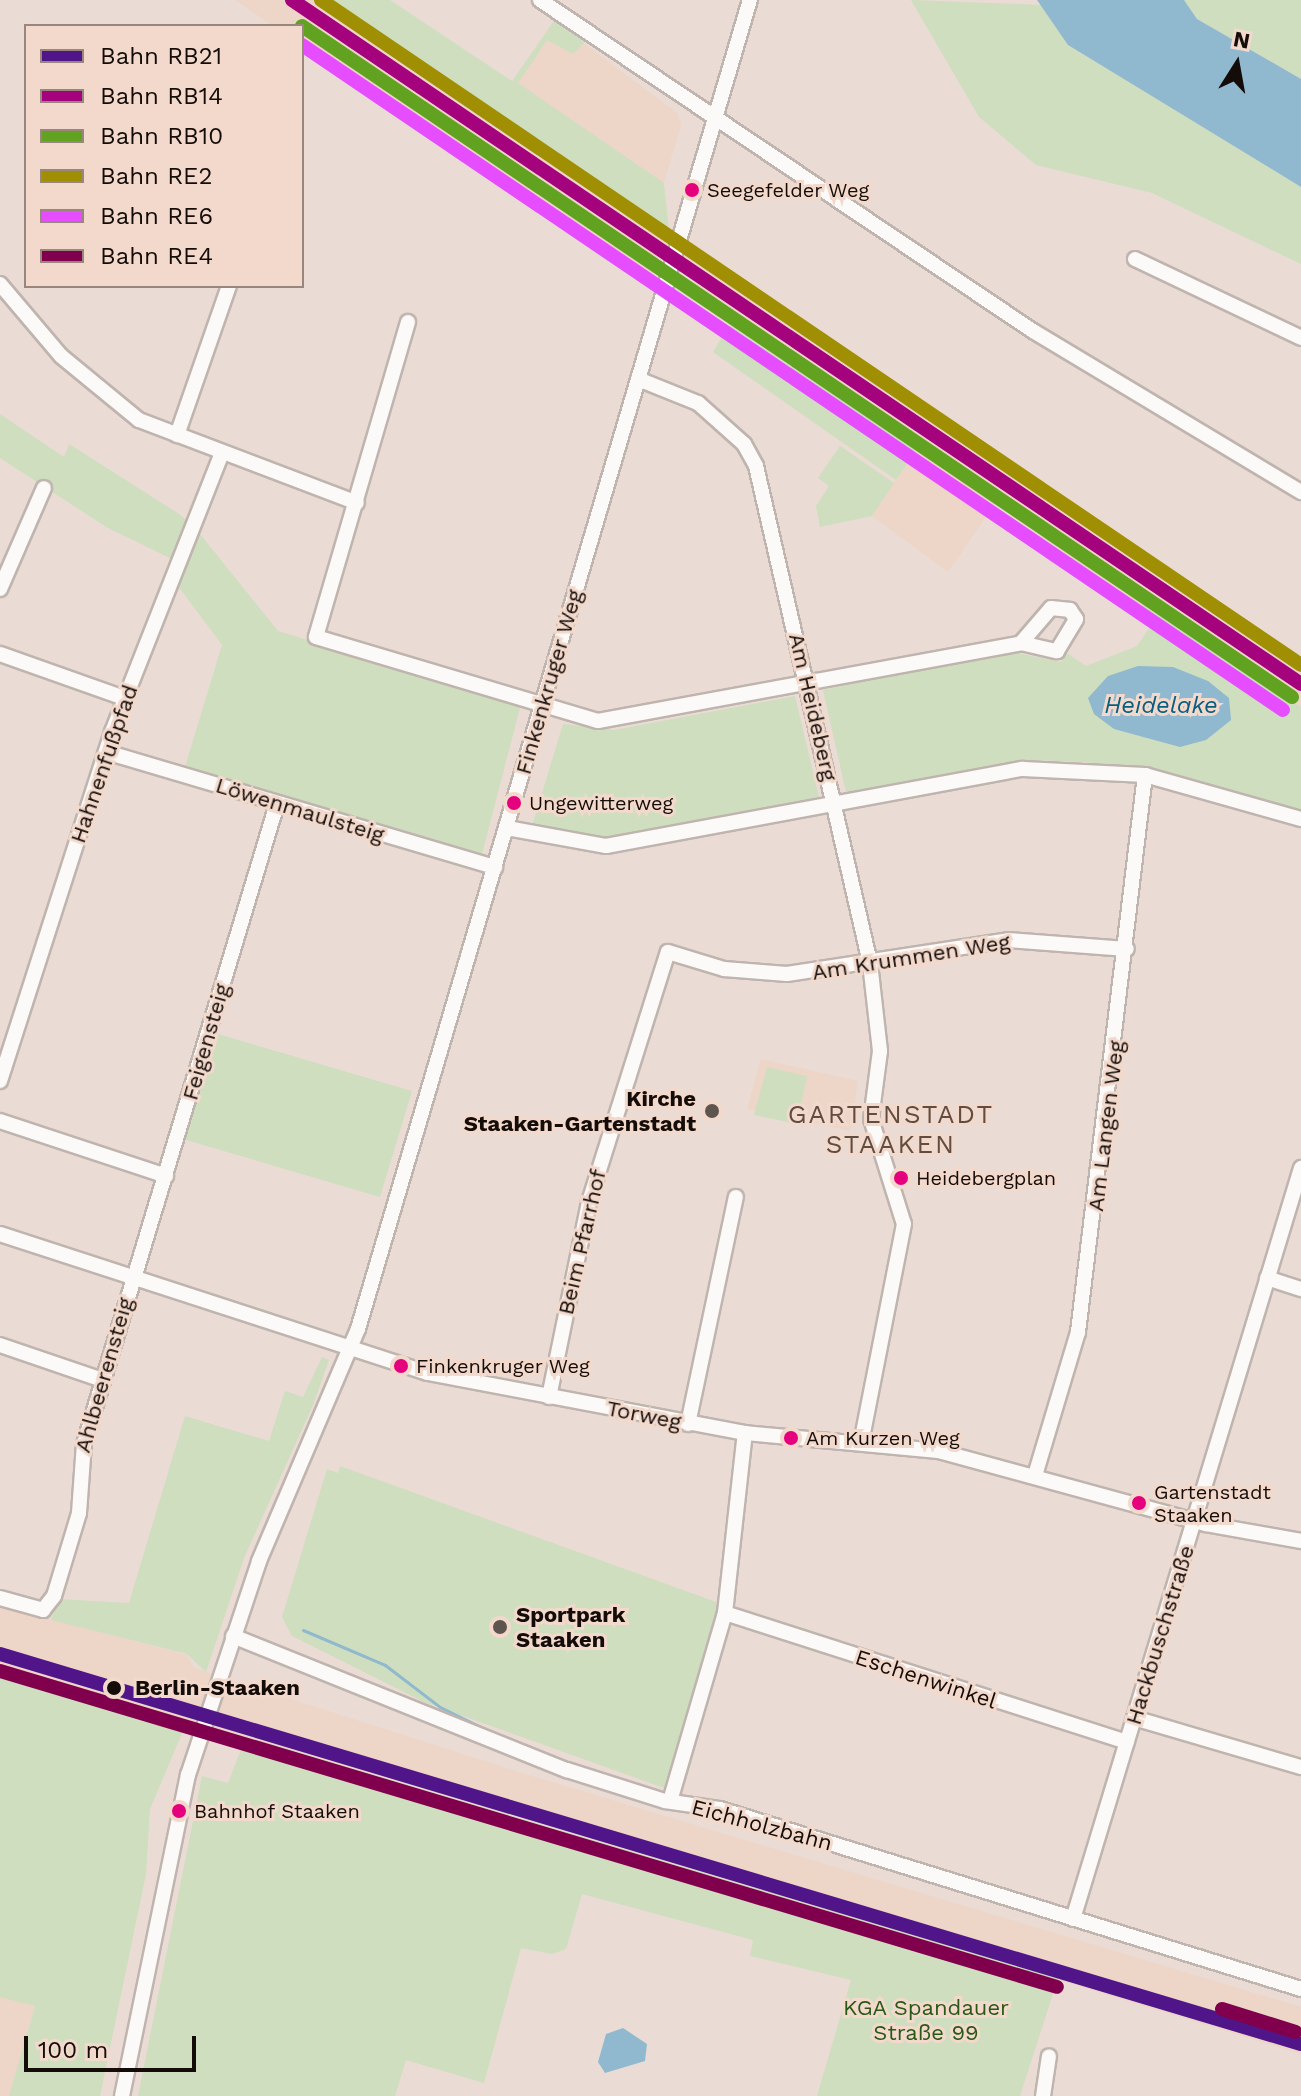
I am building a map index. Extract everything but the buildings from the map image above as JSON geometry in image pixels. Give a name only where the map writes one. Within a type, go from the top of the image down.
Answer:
[{"type":"street","points":[[540,0],[1033,331],[1301,492]]},
{"type":"street","name":"Finkenkruger Weg","points":[[122,2096],[191,1765],[233,1636],[351,1350],[750,0]]},
{"type":"street","points":[[1135,259],[1301,338]]},
{"type":"street","points":[[0,284],[91,383],[139,420],[357,503]]},
{"type":"street","points":[[177,435],[228,288]]},
{"type":"street","points":[[408,322],[316,637],[542,708],[612,721],[1021,643]]},
{"type":"street","name":"Am Heideberg","points":[[638,379],[698,403],[744,444],[762,485],[870,963],[880,1051],[871,1119],[897,1197],[901,1257],[861,1443]]},
{"type":"street","name":"Hahnenfußpfad","points":[[0,1081],[124,698],[222,453]]},
{"type":"street","points":[[0,589],[44,488]]},
{"type":"street","points":[[0,654],[124,698]]},
{"type":"street","name":"Löwenmaulsteig","points":[[106,752],[495,867]]},
{"type":"street","points":[[507,828],[606,846],[1023,769],[1145,775],[1301,819]]},
{"type":"street","name":"Am Langen Weg","points":[[1036,1472],[1078,1332],[1127,949],[1145,775]]},
{"type":"street","name":"Feigensteig","points":[[134,1279],[277,804]]},
{"type":"street","name":"Am Krummen Weg","points":[[668,952],[787,974],[1008,940],[1127,949]]},
{"type":"street","name":"Beim Pfarrhof","points":[[549,1397],[589,1202],[668,952]]},
{"type":"street","points":[[0,1121],[166,1176]]},
{"type":"street","name":"Hackbuschstraße","points":[[1073,1919],[1301,1168]]},
{"type":"street","points":[[688,1424],[736,1197]]},
{"type":"street","name":"Torweg","points":[[0,1234],[351,1350],[549,1397],[745,1433],[861,1443],[1036,1472],[1196,1521],[1301,1541]]},
{"type":"street","points":[[1267,1278],[1301,1289]]},
{"type":"street","name":"Ahlbeerensteig","points":[[0,1598],[46,1609],[79,1513],[78,1466],[134,1279]]},
{"type":"street","points":[[0,1345],[102,1380]]},
{"type":"street","points":[[670,1801],[725,1613],[745,1433]]},
{"type":"street","name":"Eschenwinkel","points":[[725,1613],[1127,1742]]},
{"type":"street","name":"Eichholzbahn","points":[[233,1636],[560,1767],[670,1801],[720,1809],[1301,1989]]},
{"type":"street","points":[[1134,1718],[1301,1767]]},
{"type":"street","points":[[1043,2096],[1049,2056]]},
{"type":"shaded area","points":[[235,0],[312,0],[1301,668],[1301,707],[1223,655],[1207,653],[995,504],[948,572],[872,516],[916,449],[690,298],[695,280],[659,255],[650,283],[304,47],[304,24],[270,24]]},
{"type":"shaded area","points":[[554,21],[677,113],[681,125],[664,183],[512,82]]},
{"type":"shaded area","points":[[761,1059],[858,1081],[850,1131],[747,1109]]},
{"type":"shaded area","points":[[0,1606],[187,1655],[194,1668],[519,1772],[1301,2007],[1301,2054],[586,1836],[195,1722],[180,1728],[0,1669]]},
{"type":"shaded area","points":[[0,1997],[35,2005],[9,2096],[0,2096]]},
{"type":"green space","points":[[312,0],[390,0],[512,81],[554,21],[585,42],[573,54],[547,40],[518,83],[664,183],[670,241]]},
{"type":"green space","points":[[911,0],[1045,5],[1068,45],[1301,187],[1301,264],[1152,193],[1036,165],[979,117]]},
{"type":"green space","points":[[1184,0],[1301,0],[1301,79],[1197,19]]},
{"type":"green space","points":[[729,325],[916,450],[896,480],[713,352]]},
{"type":"green space","points":[[0,414],[64,457],[69,444],[191,524],[176,561],[108,528],[0,458]]},
{"type":"green space","points":[[840,446],[894,483],[872,516],[820,527],[816,506],[829,486],[818,478]]},
{"type":"green space","points":[[196,529],[278,631],[521,704],[482,854],[476,858],[184,770],[222,645],[175,582]]},
{"type":"green space","points":[[1141,604],[1301,707],[1301,813],[1150,770],[1084,762],[1030,760],[846,792],[823,690],[1007,651],[1061,662],[1067,653],[1086,666],[1137,646],[1153,623]]},
{"type":"green space","points":[[795,696],[819,797],[605,839],[532,826],[563,724],[614,730]]},
{"type":"green space","points":[[214,1033],[412,1091],[380,1197],[183,1139]]},
{"type":"green space","points":[[767,1067],[807,1076],[797,1124],[754,1115]]},
{"type":"green space","points":[[322,1357],[329,1360],[313,1405],[244,1558],[206,1672],[187,1654],[51,1620],[57,1599],[129,1603],[185,1416],[269,1441],[285,1391],[303,1397]]},
{"type":"green space","name":"Sportpark Staaken","points":[[340,1466],[719,1603],[664,1788],[424,1702],[292,1636],[282,1617],[327,1469],[338,1473]]},
{"type":"green space","points":[[0,1673],[183,1731],[150,1809],[146,1874],[100,2096],[9,2096],[35,2006],[0,1997]]},
{"type":"green space","name":"KGA Spandauer Straße 99","points":[[246,1737],[1058,1978],[1020,2096],[817,2096],[851,1980],[750,1956],[753,1940],[582,1894],[566,1949],[552,1954],[521,1948],[484,2083],[406,2060],[395,2096],[138,2096],[202,1776],[228,1783]]},
{"type":"water","points":[[1037,0],[1184,0],[1197,19],[1301,79],[1301,187],[1068,45]]},
{"type":"water","name":"Heidelake","points":[[1138,666],[1173,667],[1208,681],[1229,698],[1231,720],[1206,740],[1180,747],[1114,729],[1094,714],[1088,698],[1108,676]]},
{"type":"water","points":[[623,2028],[647,2044],[645,2061],[605,2073],[598,2062],[606,2034]]},
{"type":"waterway","points":[[303,1630],[385,1665],[440,1707],[495,1734]]},
{"type":"waterway","points":[[532,1748],[564,1761]]},
{"type":"waterway","points":[[573,1764],[611,1777]]},
{"type":"rail line","name":"RB14","points":[[292,0],[1301,684]]},
{"type":"rail line","name":"RE2","points":[[321,0],[1301,665]]},
{"type":"rail line","name":"RB10","points":[[304,27],[1292,697]]},
{"type":"rail line","name":"RE6","points":[[304,46],[1283,710]]},
{"type":"rail line","name":"RB21","points":[[0,1654],[1301,2044]]},
{"type":"rail line","name":"RE4","points":[[0,1671],[1057,1987]]},
{"type":"rail line","name":"RE4","points":[[1222,2009],[1296,2032]]},
{"type":"place","name":"Seegefelder Weg","points":[[692,190]]},
{"type":"place","name":"Ungewitterweg","points":[[514,803]]},
{"type":"place","name":"Kirche Staaken-Gartenstadt","points":[[712,1111]]},
{"type":"place","name":"Heidebergplan","points":[[901,1178]]},
{"type":"place","name":"Finkenkruger Weg","points":[[401,1366]]},
{"type":"place","name":"Am Kurzen Weg","points":[[791,1438]]},
{"type":"place","name":"Gartenstadt Staaken","points":[[1139,1503]]},
{"type":"place","name":"Sportpark Staaken","points":[[500,1627]]},
{"type":"place","name":"Berlin-Staaken","points":[[114,1688]]},
{"type":"place","name":"Bahnhof Staaken","points":[[179,1811]]},
{"type":"district","name":"GARTENSTADT STAAKEN","points":[[891,1130]]}]
